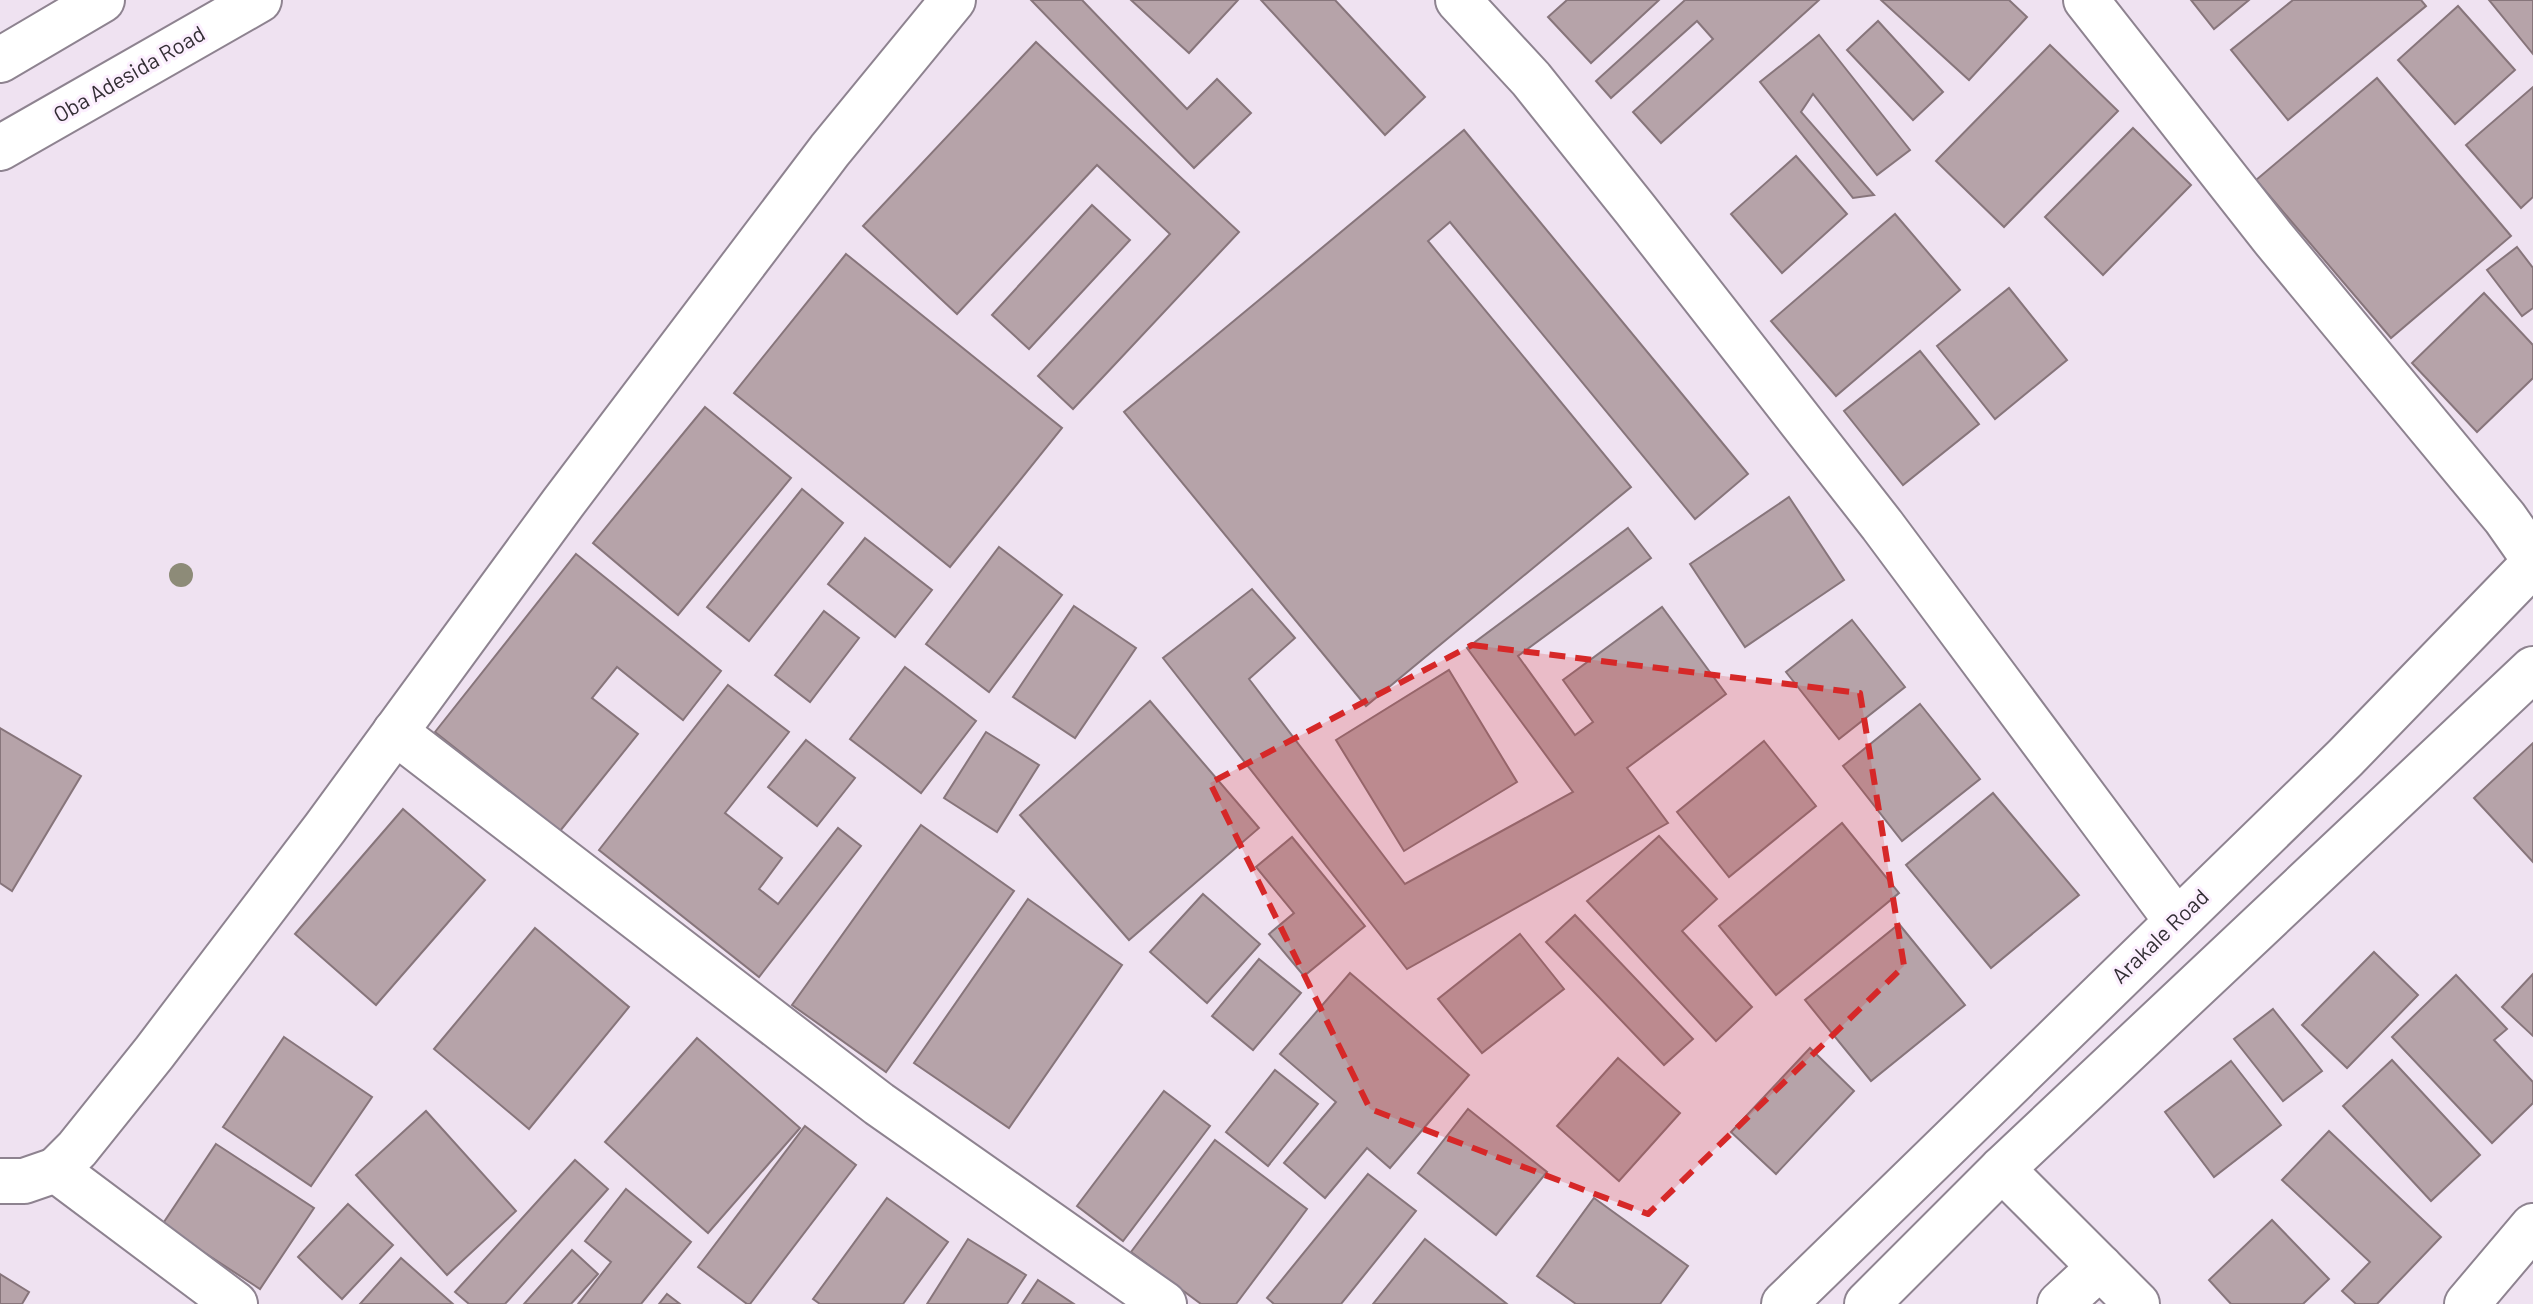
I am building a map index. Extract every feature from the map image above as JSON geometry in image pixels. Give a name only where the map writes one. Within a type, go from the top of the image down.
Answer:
[{"type":"street","points":[[0,60],[102,0]]},
{"type":"street","name":"Oba Adesida Road","points":[[0,148],[259,0]]},
{"type":"street","points":[[0,1181],[24,1181],[56,1170],[77,1149],[154,1053],[820,162],[953,0]]},
{"type":"street","points":[[1458,0],[1531,79],[1673,257],[1882,525],[2176,920]]},
{"type":"street","points":[[2086,0],[2273,238],[2505,518],[2533,558]]},
{"type":"street","name":"Arakale Road","points":[[1784,1304],[2345,758],[2533,564]]},
{"type":"street","points":[[1867,1304],[2002,1169],[2533,669]]},
{"type":"street","points":[[395,732],[879,1104],[1164,1304]]},
{"type":"street","points":[[2002,1169],[2137,1304]]},
{"type":"street","points":[[56,1170],[235,1304]]},
{"type":"street","points":[[2467,1304],[2533,1226]]},
{"type":"street","points":[[2060,1304],[2100,1267]]},
{"type":"highlighted area","points":[[1472,645],[1860,693],[1904,966],[1648,1214],[1370,1109],[1210,783]]},
{"type":"building","points":[[1031,0],[1082,0],[1187,109],[1217,79],[1251,113],[1194,168]]},
{"type":"building","points":[[1131,0],[1238,0],[1189,53]]},
{"type":"building","points":[[1261,0],[1335,0],[1425,97],[1385,135]]},
{"type":"building","points":[[1567,0],[1659,0],[1591,63],[1548,17]]},
{"type":"building","points":[[1685,0],[1819,0],[1661,143],[1633,112],[1713,39],[1697,21],[1611,98],[1596,81]]},
{"type":"building","points":[[1881,0],[2009,0],[2027,17],[1969,80]]},
{"type":"building","points":[[2191,0],[2249,0],[2214,29]]},
{"type":"building","points":[[2293,0],[2421,0],[2426,6],[2288,120],[2231,50]]},
{"type":"building","points":[[2489,0],[2533,0],[2533,54]]},
{"type":"building","points":[[2458,6],[2515,70],[2455,124],[2398,60]]},
{"type":"building","points":[[1878,21],[1943,92],[1913,120],[1847,50]]},
{"type":"building","points":[[1819,35],[1910,150],[1877,175],[1813,94],[1801,112],[1874,195],[1853,198],[1760,82]]},
{"type":"building","points":[[1036,42],[1239,232],[1073,409],[1038,376],[1170,234],[1097,165],[957,314],[863,226]]},
{"type":"building","points":[[2050,45],[2118,111],[2004,227],[1936,161]]},
{"type":"building","points":[[2377,78],[2511,236],[2391,338],[2256,180]]},
{"type":"building","points":[[2533,87],[2533,197],[2521,208],[2466,145]]},
{"type":"building","points":[[2133,128],[2191,185],[2103,275],[2045,217]]},
{"type":"building","points":[[1464,130],[1748,474],[1695,519],[1450,222],[1428,241],[1631,487],[1366,706],[1124,412]]},
{"type":"building","points":[[1796,156],[1847,214],[1782,273],[1731,214]]},
{"type":"building","points":[[1092,205],[1130,240],[1029,349],[992,315]]},
{"type":"building","points":[[1895,214],[1960,290],[1836,396],[1771,321]]},
{"type":"building","points":[[2517,247],[2533,268],[2533,308],[2522,316],[2487,270]]},
{"type":"building","points":[[846,254],[1062,428],[950,567],[734,393]]},
{"type":"building","points":[[2009,288],[2067,360],[1995,419],[1937,346]]},
{"type":"building","points":[[2484,293],[2533,345],[2533,378],[2477,432],[2412,363]]},
{"type":"building","points":[[1920,351],[1979,424],[1903,485],[1844,411]]},
{"type":"building","points":[[705,407],[791,478],[678,615],[593,543]]},
{"type":"building","points":[[802,489],[843,523],[749,641],[707,607]]},
{"type":"building","points":[[1789,497],[1844,580],[1745,647],[1690,564]]},
{"type":"building","points":[[1628,528],[1651,558],[1518,656],[1575,735],[1593,722],[1563,680],[1662,607],[1726,694],[1627,768],[1668,823],[1407,969],[1163,658],[1252,589],[1295,638],[1249,679],[1405,884],[1573,792],[1467,648]]},
{"type":"building","points":[[865,538],[932,590],[895,637],[828,584]]},
{"type":"building","points":[[999,547],[1062,595],[989,692],[926,644]]},
{"type":"building","points":[[576,554],[721,671],[683,720],[617,667],[592,698],[638,734],[560,831],[435,732]]},
{"type":"building","points":[[1074,606],[1136,648],[1075,738],[1013,697]]},
{"type":"building","points":[[824,611],[859,638],[810,702],[775,675]]},
{"type":"building","points":[[1852,620],[1905,687],[1839,739],[1786,672]]},
{"type":"building","points":[[905,667],[976,721],[921,793],[850,739]]},
{"type":"building","points":[[1449,670],[1517,782],[1404,851],[1336,740]]},
{"type":"building","points":[[728,685],[789,732],[725,813],[782,858],[759,889],[778,904],[838,828],[861,846],[759,977],[599,850]]},
{"type":"building","points":[[1150,701],[1259,828],[1129,940],[1020,815]]},
{"type":"building","points":[[1920,704],[1980,779],[1902,841],[1843,766]]},
{"type":"building","points":[[0,728],[81,776],[12,891],[0,883]]},
{"type":"building","points":[[986,732],[1039,765],[997,832],[944,798]]},
{"type":"building","points":[[806,740],[855,778],[817,826],[768,787]]},
{"type":"building","points":[[1764,741],[1816,806],[1729,877],[1677,812]]},
{"type":"building","points":[[2533,743],[2533,862],[2474,798]]},
{"type":"building","points":[[1993,793],[2079,895],[1991,968],[1906,865]]},
{"type":"building","points":[[403,809],[485,880],[376,1005],[295,934]]},
{"type":"building","points":[[1842,823],[1899,893],[1776,995],[1719,926]]},
{"type":"building","points":[[921,825],[1014,891],[886,1072],[792,1005]]},
{"type":"building","points":[[1659,836],[1717,899],[1682,931],[1752,1007],[1716,1041],[1587,901]]},
{"type":"building","points":[[1292,837],[1365,926],[1304,976],[1269,934],[1294,913],[1256,867]]},
{"type":"building","points":[[1203,894],[1260,944],[1207,1003],[1150,952]]},
{"type":"building","points":[[1028,899],[1122,965],[1009,1128],[914,1063]]},
{"type":"building","points":[[1575,915],[1693,1039],[1664,1065],[1546,942]]},
{"type":"building","points":[[1899,924],[1965,1005],[1871,1081],[1805,1000]]},
{"type":"building","points":[[535,928],[629,1007],[529,1129],[434,1049]]},
{"type":"building","points":[[1520,934],[1564,989],[1482,1053],[1438,999]]},
{"type":"building","points":[[2374,952],[2418,995],[2347,1068],[2302,1025]]},
{"type":"building","points":[[1259,959],[1301,993],[1253,1050],[1212,1016]]},
{"type":"building","points":[[1350,973],[1469,1075],[1390,1168],[1367,1148],[1325,1198],[1284,1163],[1336,1102],[1280,1054]]},
{"type":"building","points":[[2533,974],[2533,1036],[2502,1007]]},
{"type":"building","points":[[2456,975],[2507,1029],[2494,1040],[2533,1082],[2533,1103],[2492,1143],[2392,1037]]},
{"type":"building","points":[[2273,1009],[2322,1071],[2283,1101],[2234,1039]]},
{"type":"building","points":[[284,1037],[372,1097],[311,1186],[223,1127]]},
{"type":"building","points":[[697,1038],[800,1128],[708,1233],[605,1142]]},
{"type":"building","points":[[1810,1048],[1854,1091],[1776,1174],[1731,1132]]},
{"type":"building","points":[[1618,1058],[1680,1113],[1619,1181],[1557,1126]]},
{"type":"building","points":[[2392,1060],[2480,1155],[2431,1201],[2343,1106]]},
{"type":"building","points":[[2231,1061],[2281,1125],[2214,1177],[2165,1112]]},
{"type":"building","points":[[1275,1070],[1318,1104],[1268,1166],[1226,1132]]},
{"type":"building","points":[[1164,1091],[1210,1126],[1123,1241],[1077,1206]]},
{"type":"building","points":[[1468,1109],[1547,1172],[1496,1235],[1418,1173]]},
{"type":"building","points":[[426,1111],[516,1211],[447,1275],[356,1175]]},
{"type":"building","points":[[805,1126],[856,1165],[747,1304],[698,1267]]},
{"type":"building","points":[[2329,1131],[2441,1237],[2377,1304],[2356,1304],[2342,1291],[2370,1262],[2282,1180]]},
{"type":"building","points":[[1215,1140],[1307,1209],[1236,1304],[1201,1304],[1131,1252]]},
{"type":"building","points":[[216,1144],[314,1208],[260,1289],[162,1225]]},
{"type":"building","points":[[575,1160],[608,1189],[505,1304],[469,1304],[455,1292]]},
{"type":"building","points":[[1368,1174],[1416,1211],[1341,1304],[1274,1304],[1267,1298]]},
{"type":"building","points":[[626,1189],[691,1242],[641,1304],[578,1304],[611,1262],[585,1241]]},
{"type":"building","points":[[887,1198],[948,1242],[903,1304],[820,1304],[813,1299]]},
{"type":"building","points":[[1594,1198],[1688,1266],[1660,1304],[1576,1304],[1537,1276]]},
{"type":"building","points":[[348,1204],[393,1245],[342,1299],[298,1257]]},
{"type":"building","points":[[2272,1220],[2329,1279],[2303,1304],[2231,1304],[2209,1280]]},
{"type":"building","points":[[968,1239],[1026,1275],[1007,1304],[927,1304]]},
{"type":"building","points":[[1425,1239],[1507,1304],[1373,1304]]},
{"type":"building","points":[[572,1250],[598,1274],[571,1304],[524,1304]]},
{"type":"building","points":[[401,1258],[453,1304],[360,1304]]},
{"type":"building","points":[[0,1274],[29,1292],[22,1304],[0,1304]]},
{"type":"building","points":[[1038,1280],[1074,1304],[1022,1304]]},
{"type":"building","points":[[667,1294],[680,1304],[659,1304]]}]
